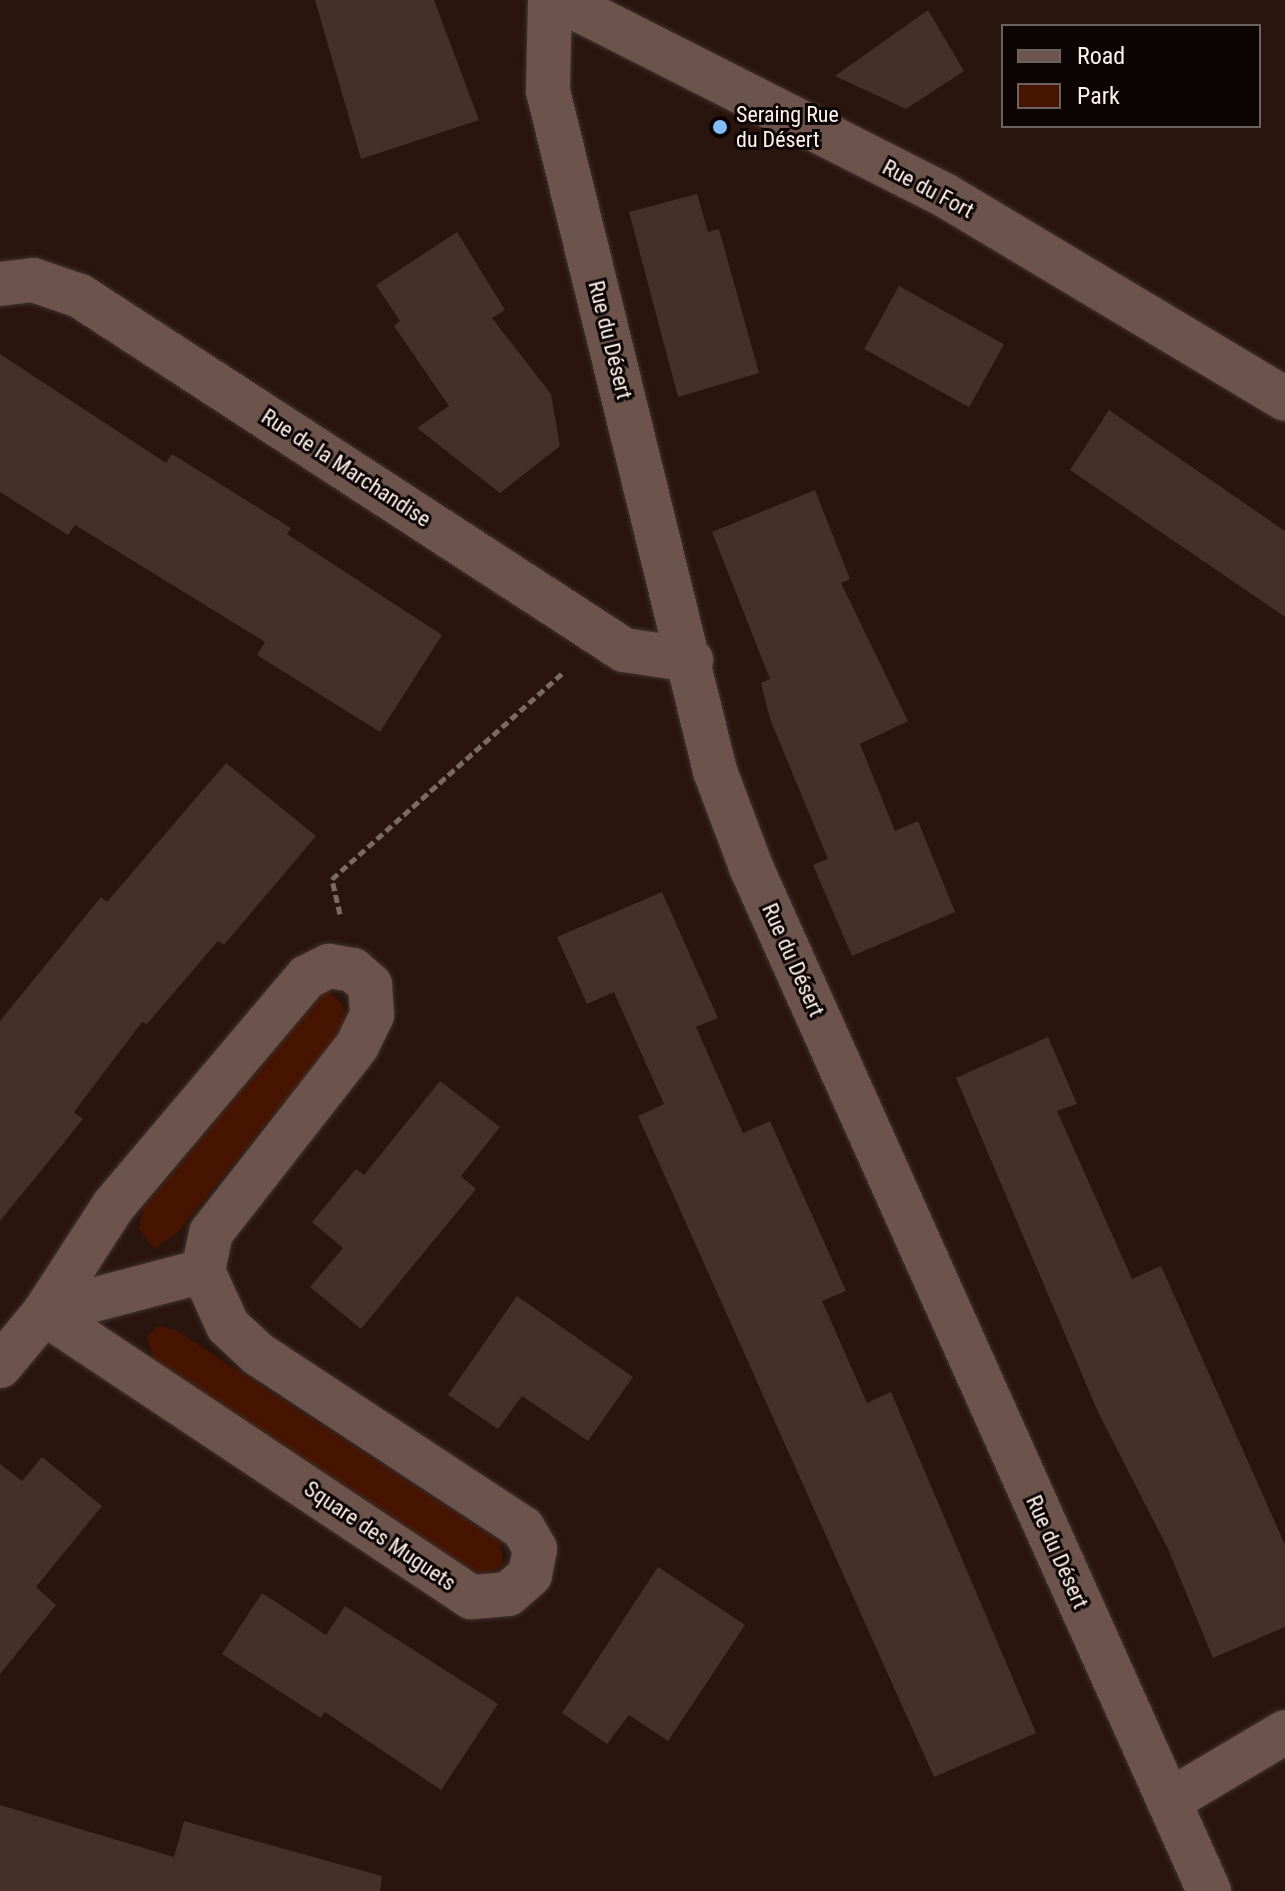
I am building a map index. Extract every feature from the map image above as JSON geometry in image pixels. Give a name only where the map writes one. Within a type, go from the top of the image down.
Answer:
[{"type":"street","name":"Rue du Désert","points":[[550,0],[548,91],[691,660],[715,771],[751,867],[1169,1801],[1201,1884]]},
{"type":"street","name":"Rue du Fort","points":[[560,0],[946,196],[1285,399]]},
{"type":"street","name":"Rue de la Marchandise","points":[[0,284],[33,280],[80,296],[624,650],[691,660]]},
{"type":"street","points":[[0,1366],[44,1313],[114,1205],[307,977],[329,966],[353,970],[370,985],[372,1015],[357,1046],[211,1233],[203,1271],[44,1313]]},
{"type":"street","name":"Square des Muguets","points":[[44,1313],[471,1597],[508,1594],[530,1575],[535,1549],[523,1528],[258,1354],[228,1326],[203,1271]]},
{"type":"street","points":[[1169,1801],[1285,1732]]},
{"type":"path","points":[[332,879],[562,673]]},
{"type":"green space","points":[[327,989],[343,1006],[347,1024],[177,1233],[154,1249],[139,1228],[143,1208]]},
{"type":"green space","points":[[158,1326],[177,1331],[500,1542],[503,1566],[482,1574],[457,1563],[153,1358],[147,1337]]},
{"type":"building","points":[[315,0],[434,0],[479,120],[361,159]]},
{"type":"building","points":[[928,10],[964,71],[906,109],[835,76]]},
{"type":"building","points":[[697,194],[708,232],[719,229],[759,373],[678,397],[629,212]]},
{"type":"building","points":[[457,232],[505,310],[492,318],[551,394],[560,446],[500,493],[417,428],[449,406],[394,326],[400,321],[376,285]]},
{"type":"building","points":[[899,286],[1004,344],[969,407],[864,349]]},
{"type":"building","points":[[0,354],[166,463],[172,454],[291,528],[287,534],[442,635],[380,732],[257,655],[265,642],[75,525],[68,535],[0,492]]},
{"type":"building","points":[[1109,410],[1285,531],[1285,617],[1070,470]]},
{"type":"building","points":[[815,490],[850,579],[841,583],[908,721],[860,744],[895,831],[918,821],[955,912],[852,956],[813,865],[828,859],[770,719],[761,683],[770,679],[712,532]]},
{"type":"building","points":[[226,763],[316,836],[224,945],[218,941],[147,1024],[142,1022],[74,1112],[83,1119],[0,1221],[0,1021],[101,897],[107,902]]},
{"type":"building","points":[[662,892],[718,1018],[696,1027],[743,1133],[770,1121],[846,1291],[822,1301],[867,1403],[891,1392],[1036,1733],[934,1777],[638,1116],[664,1104],[614,992],[587,1004],[557,937]]},
{"type":"building","points":[[1048,1037],[1077,1104],[1057,1111],[1132,1279],[1161,1266],[1285,1545],[1285,1627],[1213,1658],[1168,1549],[1098,1412],[956,1078]]},
{"type":"building","points":[[440,1081],[500,1127],[461,1176],[476,1189],[361,1329],[310,1287],[343,1248],[312,1222],[356,1169],[364,1175]]},
{"type":"building","points":[[517,1296],[633,1377],[588,1441],[522,1396],[498,1429],[448,1395]]},
{"type":"building","points":[[42,1457],[102,1506],[36,1587],[56,1605],[0,1674],[0,1464],[22,1481]]},
{"type":"building","points":[[658,1567],[745,1625],[668,1741],[629,1715],[607,1744],[562,1713]]},
{"type":"building","points":[[262,1593],[326,1635],[345,1606],[498,1704],[441,1790],[325,1712],[321,1718],[222,1654]]},
{"type":"building","points":[[0,1805],[174,1857],[184,1821],[382,1876],[380,1891],[0,1891]]},
{"type":"place","name":"Seraing Rue du Désert","points":[[720,127]]}]
